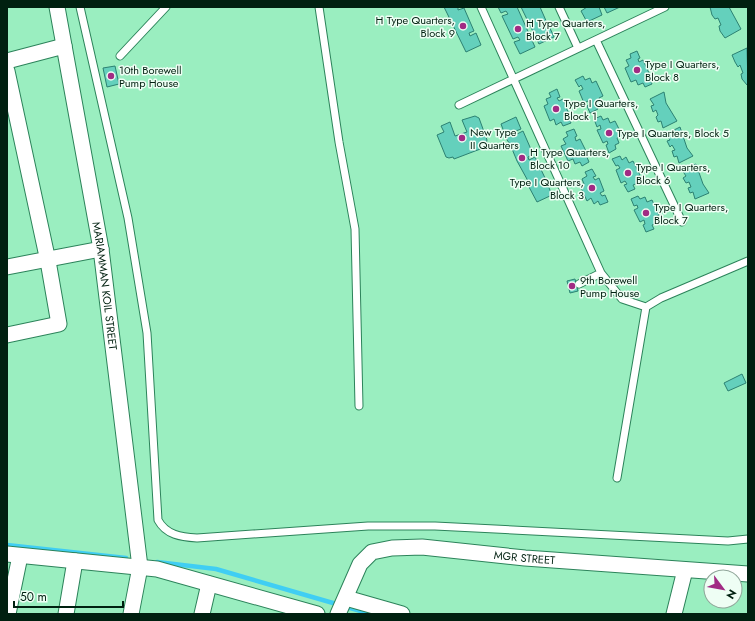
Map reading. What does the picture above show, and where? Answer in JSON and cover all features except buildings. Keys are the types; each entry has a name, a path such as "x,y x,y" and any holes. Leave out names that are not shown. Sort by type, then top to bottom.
{"street":[{"name":"MARIAMMAN KOIL STREET","path":"57,7 101,250 140,567 131,614"},
{"path":"7,61 64,46"},
{"path":"7,71 11,113 48,261 59,324 7,335"},
{"path":"7,267 48,261 101,250"},
{"name":"MGR STREET","path":"338,614 360,564 372,552 392,548 422,547 525,558 748,574"},
{"path":"8,614 13,555 157,569 209,584 268,607 317,614"},
{"path":"66,614 75,561"},
{"path":"674,614 685,570"},
{"path":"202,614 209,584"},
{"path":"346,598 402,614"}],"lane":[{"path":"80,7 128,218 144,318 158,520 161,526 169,532 182,537 197,538 368,526 435,526 728,541 748,539"},
{"path":"120,56 166,7"},
{"path":"319,7 339,142 355,229 359,406"},
{"path":"481,7 601,273 622,299 646,307 662,298 748,260"},
{"path":"559,7 578,48"},
{"path":"645,7 648,15"},
{"path":"459,105 665,7"},
{"path":"596,40 682,222"},
{"path":"579,284 601,273"},
{"path":"616,478 646,307"}],"waterway":[{"path":"7,545 126,558"},
{"path":"157,562 216,569 371,614"}],"place":[{"name":"H Type Quarters, Block 9","path":"463,26"},
{"name":"H Type Quarters, Block 7","path":"518,29"},
{"name":"Type I Quarters, Block 8","path":"637,70"},
{"name":"10th Borewell Pump House","path":"111,76"},
{"name":"Type I Quarters, Block 1","path":"556,109"},
{"name":"Type I Quarters, Block 5","path":"609,133"},
{"name":"New Type II Quarters","path":"462,138"},
{"name":"H Type Quarters, Block 10","path":"522,158"},
{"name":"Type I Quarters, Block 6","path":"628,173"},
{"name":"Type I Quarters, Block 3","path":"592,188"},
{"name":"Type I Quarters, Block 7","path":"646,213"},
{"name":"9th Borewell Pump House","path":"572,286"}]}
